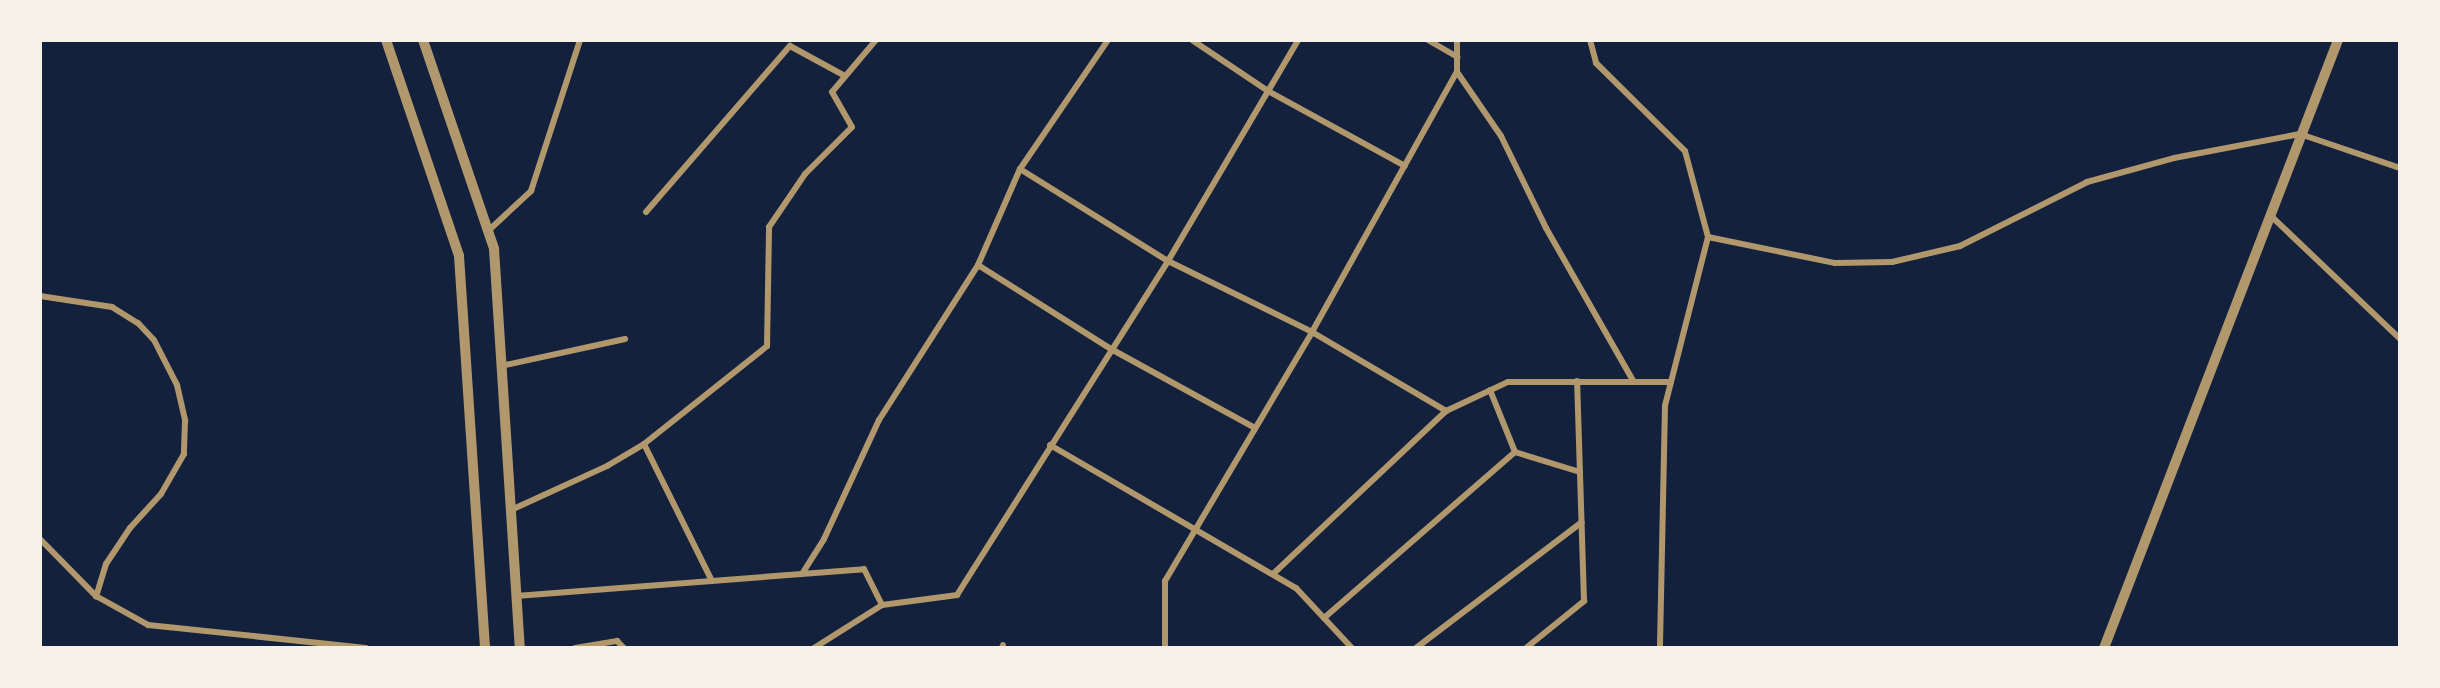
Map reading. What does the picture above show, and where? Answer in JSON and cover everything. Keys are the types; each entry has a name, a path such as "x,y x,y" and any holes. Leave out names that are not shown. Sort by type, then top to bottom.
{"street":[{"path":"386,40 459,256 485,648"},
{"path":"423,40 494,249 520,648"},
{"path":"488,231 531,191 579,40"},
{"path":"511,510 608,466 644,444 767,346 769,227 806,174 852,127 832,92 876,40"},
{"path":"802,574 824,539 879,420 978,265 1020,169 1108,40"},
{"path":"1192,40 1268,91 1405,166"},
{"path":"816,648 882,605 957,595 1168,261 1298,40"},
{"path":"1428,40 1457,57"},
{"path":"1457,40 1458,72 1501,136 1545,228 1634,382"},
{"path":"1590,40 1596,63 1685,151 1708,237 1665,406 1659,648"},
{"path":"2104,648 2338,40"},
{"path":"646,212 790,46 845,76"},
{"path":"1165,648 1165,581 1312,332 1458,72"},
{"path":"1708,237 1835,263 1892,262 1960,246 2088,182 2174,158 2300,134 2400,168"},
{"path":"1020,169 1168,261 1312,332 1446,411"},
{"path":"2270,214 2400,339"},
{"path":"978,265 1111,349 1255,428"},
{"path":"40,296 112,307 138,323 154,340 177,385 185,421 184,454 161,494 130,528 106,564 96,596"},
{"path":"501,366 625,339"},
{"path":"1526,648 1584,601 1577,381"},
{"path":"1273,574 1446,411 1508,382 1671,382"},
{"path":"1490,390 1515,452"},
{"path":"644,444 712,581"},
{"path":"1050,445 1197,528 1296,588 1352,648"},
{"path":"1515,452 1580,472"},
{"path":"1324,618 1515,452"},
{"path":"1416,648 1582,522"},
{"path":"40,539 96,596 148,625 366,648"},
{"path":"516,596 864,569 882,605"},
{"path":"575,648 617,641 624,648"}]}
